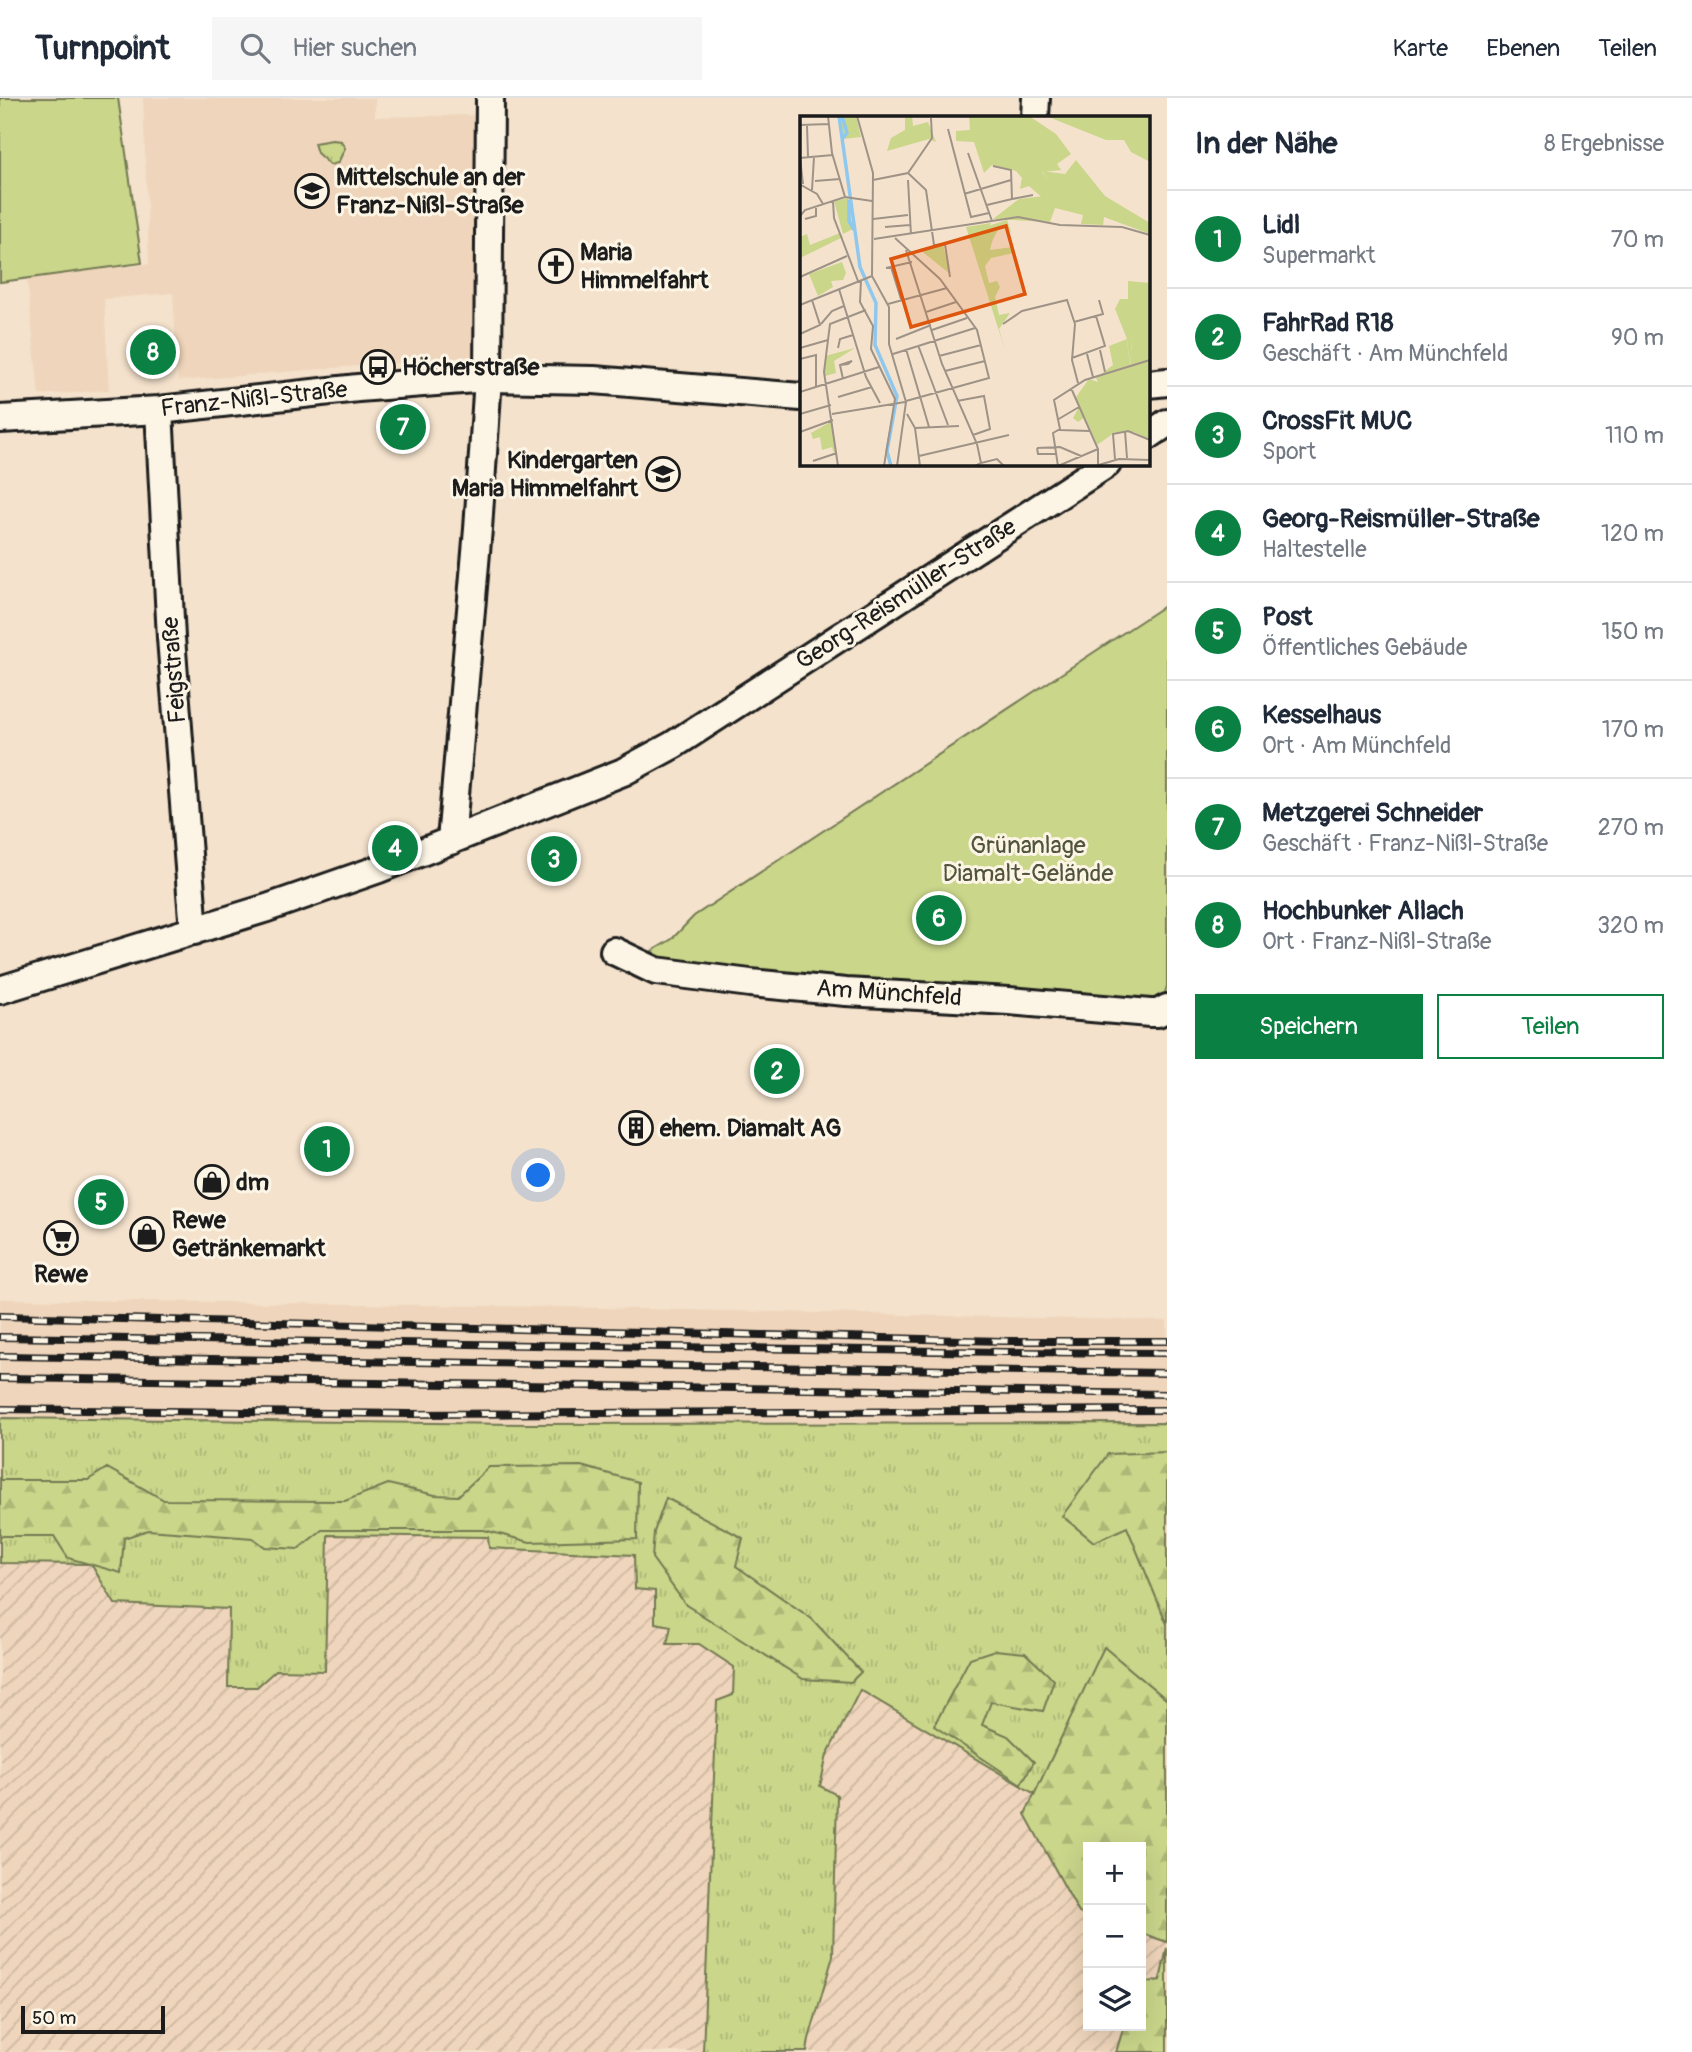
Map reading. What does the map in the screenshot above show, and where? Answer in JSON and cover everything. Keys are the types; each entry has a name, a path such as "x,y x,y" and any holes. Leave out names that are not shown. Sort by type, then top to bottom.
{"street":[{"path":"451,841 478,529 488,377 490,98"},
{"path":"1035,116 1036,98"},
{"name":"Franz-Nißl-Straße","path":"0,419 159,410 488,377 594,380 800,397"},
{"name":"Feigstraße","path":"159,410 171,638 194,930"},
{"path":"1150,435 1167,424"},
{"name":"Georg-Reismüller-Straße","path":"0,990 331,886 623,772 673,745 1104,466"},
{"name":"Am Münchfeld","path":"614,951 656,971 750,983 1150,1013 1158,1013 1167,1008"}],"shaded area":[{"name":"Mittelschule an der Franz-Nißl-Straße","path":"143,98 375,98 375,117 479,115 477,356 178,381 173,293 104,299 109,390 39,395 27,278 149,264"},
{"path":"0,1299 554,1307 1167,1321 1167,1426 0,1443"},
{"path":"647,1526 1045,1799 1083,1875 1083,2031 1146,2031 1146,1911 1167,1920 1167,2052 0,2052 0,1531"}],"green space":[{"path":"0,98 118,98 142,263 0,282"},
{"path":"341,141 345,148 338,163 330,165 317,153 314,143"},
{"name":"Grünanlage Diamalt-Gelände","path":"1167,604 1167,986 1165,993 1153,1004 915,986 660,962 652,951 672,939 694,916"},
{"path":"0,1418 529,1424 1167,1423 1167,1700 1104,1648 1035,1794 860,1690 827,1755 820,1786 837,1795 833,1956 807,2052 703,2052 717,1701 733,1695 734,1667 699,1644 667,1644 671,1626 655,1623 655,1591 635,1589 634,1555 489,1548 488,1537 328,1535 325,1671 276,1670 257,1687 228,1687 229,1609 115,1604 91,1564 0,1563"},
{"path":"1167,1452 1167,1624 1127,1527 1094,1542 1062,1516 1108,1454"},
{"path":"581,1466 638,1482 637,1539 530,1542 484,1530 322,1530 298,1549 265,1547 253,1538 148,1530 124,1538 121,1573 68,1558 54,1536 0,1536 0,1480 88,1480 107,1468 164,1500 345,1501 388,1484 435,1495 458,1496 489,1467"},
{"path":"666,1498 743,1538 736,1566 812,1619 861,1672 851,1682 803,1679 686,1605 652,1558 654,1532"},
{"path":"1104,1647 1167,1700 1167,1942 1146,1935 1146,1842 1083,1842 1083,1914 1079,1913 1025,1814"},
{"path":"995,1650 1025,1653 1054,1680 1043,1711 991,1702 982,1725 1008,1736 1034,1762 1021,1784 934,1726 970,1658"},
{"path":"1167,1948 1167,2052 1116,2052 1122,2031 1146,2031 1146,1982 1160,1980"}],"railway":[{"path":"0,1316 1003,1341 1167,1341"},
{"path":"0,1337 1167,1353"},
{"path":"0,1356 1167,1373"},
{"path":"0,1378 1167,1394"},
{"path":"0,1409 408,1414 1167,1410"}],"place":[{"name":"Mittelschule an der Franz-Nißl-Straße","path":"312,191"},
{"name":"Maria Himmelfahrt","path":"556,266"},
{"name":"Hochbunker Allach","path":"153,352"},
{"name":"Höcherstraße","path":"378,367"},
{"name":"Metzgerei Schneider","path":"403,427"},
{"name":"Kindergarten Maria Himmelfahrt","path":"663,474"},
{"name":"Georg-Reismüller-Straße","path":"395,848"},
{"name":"CrossFit MUC","path":"554,859"},
{"name":"Kesselhaus","path":"939,918"},
{"name":"FahrRad R18","path":"777,1071"},
{"name":"ehem. Diamalt AG","path":"636,1128"},
{"name":"Lidl","path":"327,1149"},
{"name":"dm","path":"212,1182"},
{"name":"Post","path":"101,1202"},
{"name":"Rewe Getränkemarkt","path":"147,1234"},
{"name":"Rewe","path":"61,1238"}]}
